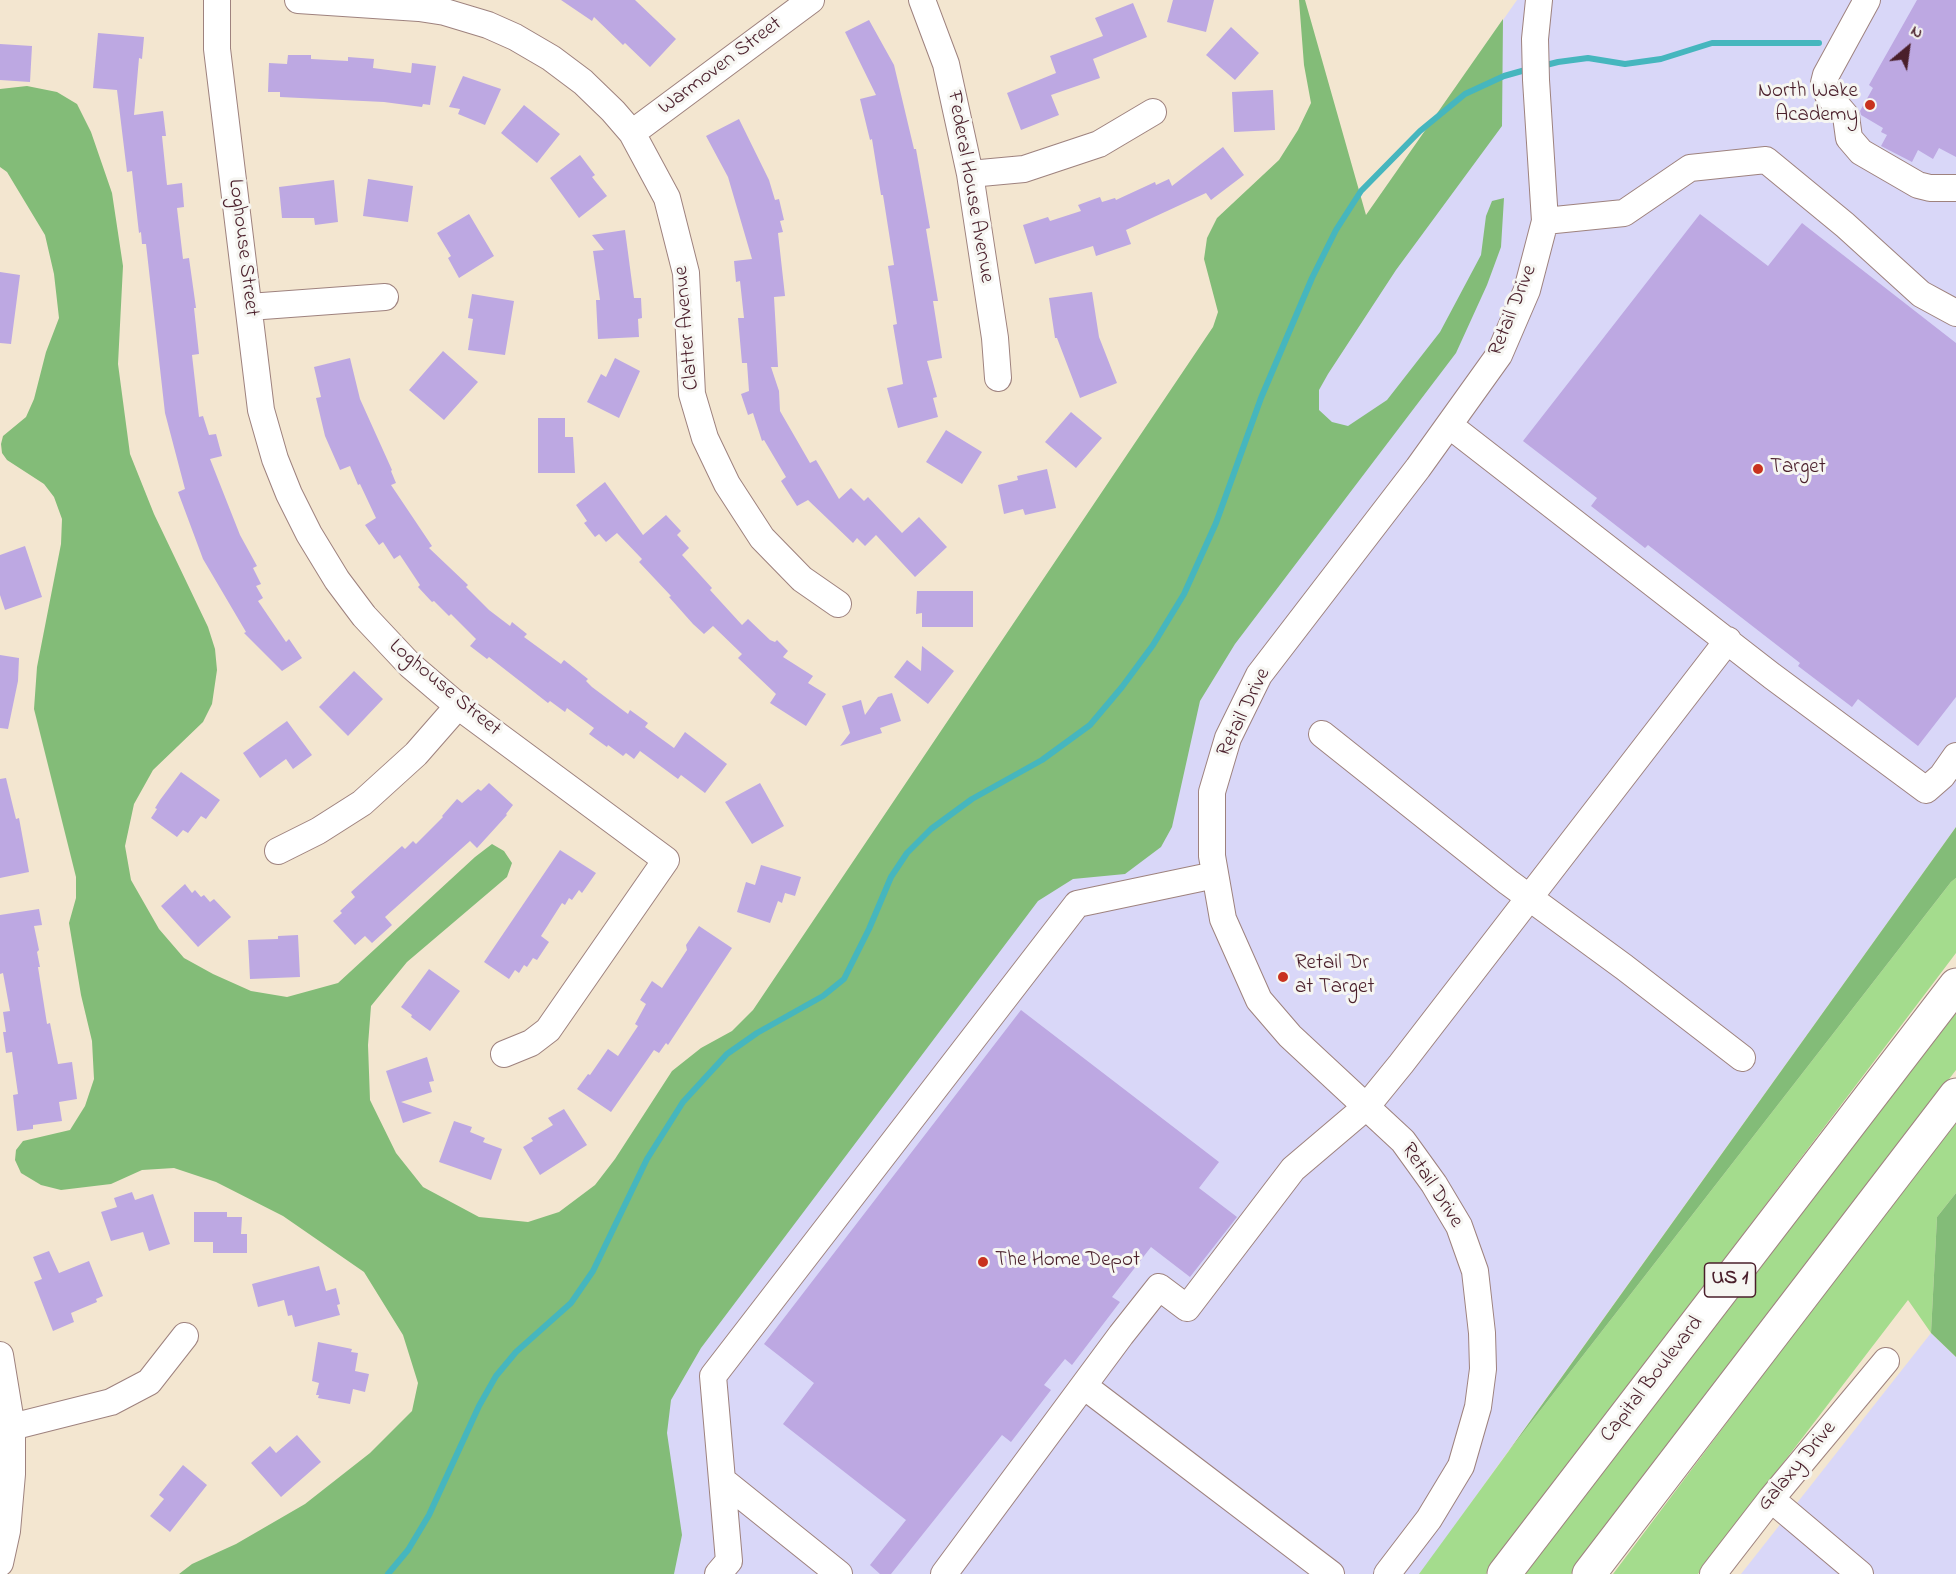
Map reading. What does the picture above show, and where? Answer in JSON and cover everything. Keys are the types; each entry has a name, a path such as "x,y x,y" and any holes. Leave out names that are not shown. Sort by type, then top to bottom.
{"highway":[{"name":"Capital Boulevard","path":"1504,1574 1956,985"},
{"path":"1589,1574 1956,1095"}],"street":[{"name":"Loghouse Street","path":"217,0 217,49 261,410 275,459 309,534 337,580 394,650 458,706 666,860 548,1030 531,1043 504,1054"},
{"name":"Clatter Avenue","path":"298,0 419,8 445,12 488,25 523,42 569,70 598,95 632,133 667,198 686,273 692,394 705,438 727,484 762,538 802,579 838,604"},
{"name":"Warmoven Street","path":"632,133 811,0"},
{"name":"Federal House Avenue","path":"922,0 946,63 970,174 995,338 998,378"},
{"name":"Retail Drive","path":"1387,1574 1429,1518 1461,1466 1478,1407 1483,1369 1482,1332 1475,1271 1459,1226 1434,1184 1403,1141 1290,1036 1259,1000 1223,918 1212,856 1212,792 1228,738 1259,675 1449,425 1498,355 1527,290 1545,221 1536,80 1535,39 1539,0"},
{"path":"1867,0 1826,75 1824,83 1828,95 1846,116 1850,138 1862,152 1918,185 1930,188 1956,188"},
{"path":"970,174 1024,169 1099,144 1153,112"},
{"path":"1545,221 1624,213 1690,168 1766,160 1845,225 1921,294 1956,313"},
{"path":"249,307 385,297"},
{"path":"1449,425 1772,676 1926,790 1949,766"},
{"path":"944,1574 1159,1287 1187,1308 1293,1169 1366,1107 1728,640"},
{"path":"278,852 318,831 362,803 416,754 458,706"},
{"path":"1322,735 1529,897 1742,1058"},
{"path":"718,1574 729,1561 713,1376 1077,904 1215,875"},
{"path":"6,1429 111,1402 148,1382 185,1336"},
{"path":"0,1354 12,1474 8,1531 0,1563"},
{"name":"Galaxy Drive","path":"1713,1574 1771,1499 1886,1361"},
{"path":"1084,1386 1331,1574"},
{"path":"722,1480 839,1574"},
{"path":"1771,1499 1860,1574"}],"shaded area":[{"path":"1517,0 1956,0 1956,827 1420,1574 439,1574 1366,216"},
{"path":"1931,1333 1956,1357 1956,1574 1741,1574"}],"green space":[{"path":"1299,0 1305,0 1366,215 1503,19 1502,126 1396,270 1328,374 1319,390 1319,410 1332,422 1348,426 1387,400 1440,332 1481,255 1486,216 1492,201 1504,198 1501,247 1487,285 1456,353 1235,644 1200,701 1172,827 1161,847 1125,874 1073,879 1038,901 701,1348 671,1400 667,1433 682,1535 674,1574 179,1574 192,1564 236,1544 305,1504 370,1453 412,1411 418,1383 403,1335 364,1272 283,1216 216,1182 174,1168 142,1170 111,1184 61,1190 41,1185 21,1173 15,1160 16,1150 23,1141 70,1130 85,1106 94,1079 92,1041 81,995 69,923 76,898 76,877 34,709 37,667 61,544 62,519 54,497 44,484 7,460 2,453 1,444 3,436 26,417 34,399 46,352 59,318 54,274 45,235 7,172 0,167 0,89 27,86 57,92 77,104 91,132 112,193 123,266 118,364 130,454 154,514 208,627 215,649 217,670 212,704 203,722 153,770 134,804 125,846 131,880 159,929 184,958 251,991 287,997 338,983 475,857 492,844 504,851 512,863 507,877 407,962 371,1006 368,1045 370,1100 396,1153 423,1187 479,1217 528,1222 559,1212 595,1185 615,1159 672,1071 701,1048 732,1031 753,1010 1213,327 1218,312 1204,259 1207,238 1217,218 1279,160 1298,130 1311,103 1304,65"},
{"path":"1956,827 1956,878 1508,1452"},
{"path":"1956,878 1956,953 1486,1574 1419,1574 1508,1452"},
{"path":"1956,1003 1956,1070 1571,1574 1519,1574"},
{"path":"1956,1118 1956,1193 1937,1217 1931,1333 1908,1300 1698,1574 1613,1574"},
{"path":"1956,1193 1956,1357 1931,1333 1937,1217"}],"building":[{"path":"561,0 635,0 676,39 650,67 594,17 592,21"},
{"path":"1173,0 1214,0 1206,32 1167,22"},
{"path":"1917,0 1956,0 1956,157 1939,148 1933,159 1918,150 1912,162 1881,146 1887,135 1881,132 1883,128 1861,115 1860,111 1873,88 1869,85"},
{"path":"1133,3 1147,37 1093,59 1100,78 1051,95 1059,115 1021,130 1007,93 1056,73 1050,56 1103,36 1095,18"},
{"path":"869,20 894,65 914,149 916,149 930,228 926,229 938,301 933,301 942,358 927,361 937,397 933,398 938,417 898,428 887,388 903,384 893,325 897,324 888,266 894,265 872,139 870,140 860,99 876,95 845,32"},
{"path":"1231,27 1259,53 1235,80 1206,55"},
{"path":"98,33 144,37 142,59 139,58 134,115 163,111 166,136 162,136 167,185 182,183 184,207 177,208 183,259 189,258 196,308 194,308 199,354 192,355 199,417 203,416 209,435 216,434 222,456 210,459 240,535 257,566 253,568 261,584 256,586 263,598 258,601 286,642 289,639 302,658 282,671 244,633 246,632 203,559 178,492 185,489 165,413 146,244 142,244 141,232 139,233 132,171 127,172 117,90 93,88"},
{"path":"0,44 32,46 30,82 0,80"},
{"path":"288,55 311,55 311,59 348,61 348,57 374,59 373,68 411,73 412,63 436,66 430,105 423,104 422,107 384,102 280,97 280,92 268,92 269,63 287,64"},
{"path":"463,76 501,89 485,125 458,114 460,109 449,107"},
{"path":"1273,90 1275,130 1234,132 1232,92"},
{"path":"524,105 560,134 537,163 501,133"},
{"path":"739,119 769,180 775,200 779,199 784,220 780,221 783,232 778,233 785,296 774,297 778,367 771,367 779,391 780,411 810,463 816,460 839,499 851,488 864,501 868,497 902,533 919,517 947,547 915,577 876,535 865,546 857,538 853,543 808,500 797,506 781,481 786,477 764,440 762,441 753,413 748,415 741,394 749,391 747,363 742,363 738,318 744,318 740,281 736,282 734,261 752,259 728,177 706,136"},
{"path":"1223,147 1244,175 1211,200 1206,193 1126,230 1131,244 1096,256 1093,246 1035,264 1023,225 1048,217 1050,221 1081,211 1078,205 1100,197 1102,202 1115,198 1116,200 1155,182 1156,185 1169,179 1172,186"},
{"path":"580,155 595,175 592,177 607,196 579,218 550,178"},
{"path":"368,179 413,186 408,222 363,216"},
{"path":"334,180 338,222 315,225 314,218 282,218 279,187"},
{"path":"469,214 494,256 459,278 448,258 451,256 437,233"},
{"name":"Target","path":"1700,214 1768,266 1802,223 1956,343 1956,697 1918,746 1858,699 1852,707 1798,666 1800,663 1648,545 1645,548 1591,506 1597,498 1523,441"},
{"path":"625,230 634,298 641,298 642,318 638,319 639,337 598,339 596,300 600,300 593,251 604,250 592,235"},
{"path":"0,272 20,275 11,344 0,343"},
{"path":"1092,292 1099,337 1117,383 1080,398 1057,338 1055,338 1049,298"},
{"path":"472,294 514,301 505,355 468,350 473,319 468,318"},
{"path":"443,351 478,382 444,420 409,390"},
{"path":"350,358 360,399 392,470 396,483 391,485 432,546 429,548 468,585 466,587 489,610 510,626 512,622 527,634 524,637 561,664 564,660 588,679 586,681 592,687 628,714 630,710 648,723 645,727 674,748 685,732 727,764 705,793 681,775 678,779 640,751 634,759 626,753 623,756 608,745 607,747 589,734 594,728 567,708 565,712 550,701 548,703 489,657 487,659 470,646 476,639 451,614 449,616 418,587 420,585 400,555 394,559 383,542 379,545 365,525 376,518 350,466 340,470 325,436 316,398 321,397 314,367"},
{"path":"615,358 640,371 619,418 587,402 601,374 606,377"},
{"path":"1071,412 1102,438 1076,468 1045,442"},
{"path":"538,418 565,418 565,437 573,437 575,473 538,473"},
{"path":"946,430 982,452 962,484 926,462"},
{"path":"1047,469 1056,508 1025,515 1023,509 1004,514 998,485 1018,480 1017,476"},
{"path":"605,482 643,535 666,515 681,531 677,535 689,548 682,555 712,588 710,590 742,625 748,619 770,640 775,642 777,640 788,651 783,657 813,676 808,683 826,694 806,726 770,703 776,694 738,658 742,654 713,626 704,634 693,624 669,597 671,596 639,562 642,559 617,533 606,542 599,534 595,537 584,523 587,521 576,505"},
{"path":"25,546 42,597 5,610 0,595 0,555"},
{"path":"917,591 973,591 973,627 922,627 922,613 916,614"},
{"path":"922,646 954,671 928,704 894,677 907,660 921,671"},
{"path":"0,655 19,658 18,681 8,729 0,728"},
{"path":"354,671 383,699 348,736 319,707"},
{"path":"892,693 901,721 880,728 882,733 840,746 850,733 842,706 861,700 865,715 878,697"},
{"path":"287,721 312,755 293,769 286,759 260,778 243,753"},
{"path":"181,772 220,800 206,819 201,816 188,833 183,830 177,837 151,818 160,800"},
{"path":"6,778 16,819 19,818 29,872 0,878 0,779"},
{"path":"489,783 513,805 507,815 477,848 470,841 385,917 392,925 372,943 365,936 355,945 333,921 355,897 351,892 402,846 405,849 413,841 416,844 457,799 462,803"},
{"path":"760,783 784,826 752,844 725,802"},
{"path":"560,850 596,873 582,893 579,890 572,900 569,898 565,905 562,903 541,936 549,942 537,960 533,958 527,967 524,965 519,973 515,970 509,979 484,962"},
{"path":"761,865 801,877 795,896 785,893 782,903 778,901 770,923 737,912 746,882 755,885"},
{"path":"185,884 192,893 195,890 210,902 214,899 231,917 198,947 161,906"},
{"path":"39,909 42,925 34,926 39,950 37,952 40,967 38,967 47,1024 50,1023 58,1064 72,1062 77,1099 59,1102 62,1121 33,1125 33,1129 17,1131 13,1095 18,1094 12,1052 6,1053 3,1032 6,1032 3,1012 10,1011 3,973 0,974 0,915"},
{"path":"699,926 732,948 668,1045 666,1043 659,1053 654,1050 611,1112 577,1089 608,1049 618,1056 638,1026 635,1024 646,1004 640,1000 652,981 662,988 687,950 686,945"},
{"path":"298,935 300,977 250,979 248,940 278,939 278,936"},
{"path":"429,969 460,991 430,1031 401,1007"},
{"name":"The Home Depot","path":"1021,1010 1219,1162 1199,1188 1237,1217 1190,1277 1151,1247 1112,1297 1120,1302 1072,1365 1065,1359 1044,1385 1051,1390 1011,1442 1002,1435 891,1574 880,1574 870,1565 906,1520 783,1424 814,1383 764,1344"},
{"path":"427,1057 434,1081 429,1082 432,1092 401,1102 432,1113 403,1123 386,1071"},
{"path":"564,1109 587,1145 540,1175 523,1147 533,1141 531,1138 553,1125 548,1118"},
{"path":"454,1121 472,1127 470,1132 485,1138 483,1142 502,1149 491,1180 439,1162"},
{"path":"132,1192 135,1200 153,1194 170,1244 149,1251 143,1232 111,1241 101,1212 117,1207 114,1198"},
{"path":"194,1212 227,1212 227,1217 242,1217 241,1234 247,1234 247,1253 213,1253 213,1242 194,1242"},
{"path":"49,1251 59,1273 89,1261 103,1296 96,1299 97,1302 71,1313 74,1322 53,1331 34,1282 42,1279 33,1257"},
{"path":"319,1266 326,1291 336,1288 340,1315 295,1327 292,1315 288,1316 284,1300 258,1307 252,1284"},
{"path":"318,1342 352,1349 351,1352 358,1353 355,1371 369,1374 365,1392 353,1389 350,1404 318,1398 319,1395 316,1395 319,1383 312,1381"},
{"path":"297,1435 321,1462 281,1497 251,1463 270,1446 276,1453"},
{"path":"183,1465 207,1485 170,1532 150,1516 164,1499 159,1495"}],"waterway":[{"path":"1542,66 1588,58 1625,64 1661,59 1712,43 1819,43"},
{"path":"388,1574 408,1550 429,1515 479,1406 496,1376 516,1352 571,1303 593,1271 647,1159 683,1102 727,1054 757,1033 823,996 844,979 891,877 907,853 931,829 972,799 1042,760 1090,725 1153,645 1184,594 1216,523 1261,398 1312,278 1336,230 1361,191 1420,131 1465,94 1504,76 1529,69"}],"place":[{"name":"North Wake Academy","path":"1870,105"},
{"name":"Target","path":"1758,469"},
{"name":"Retail Dr at Target","path":"1283,977"},
{"name":"The Home Depot","path":"983,1262"}]}
